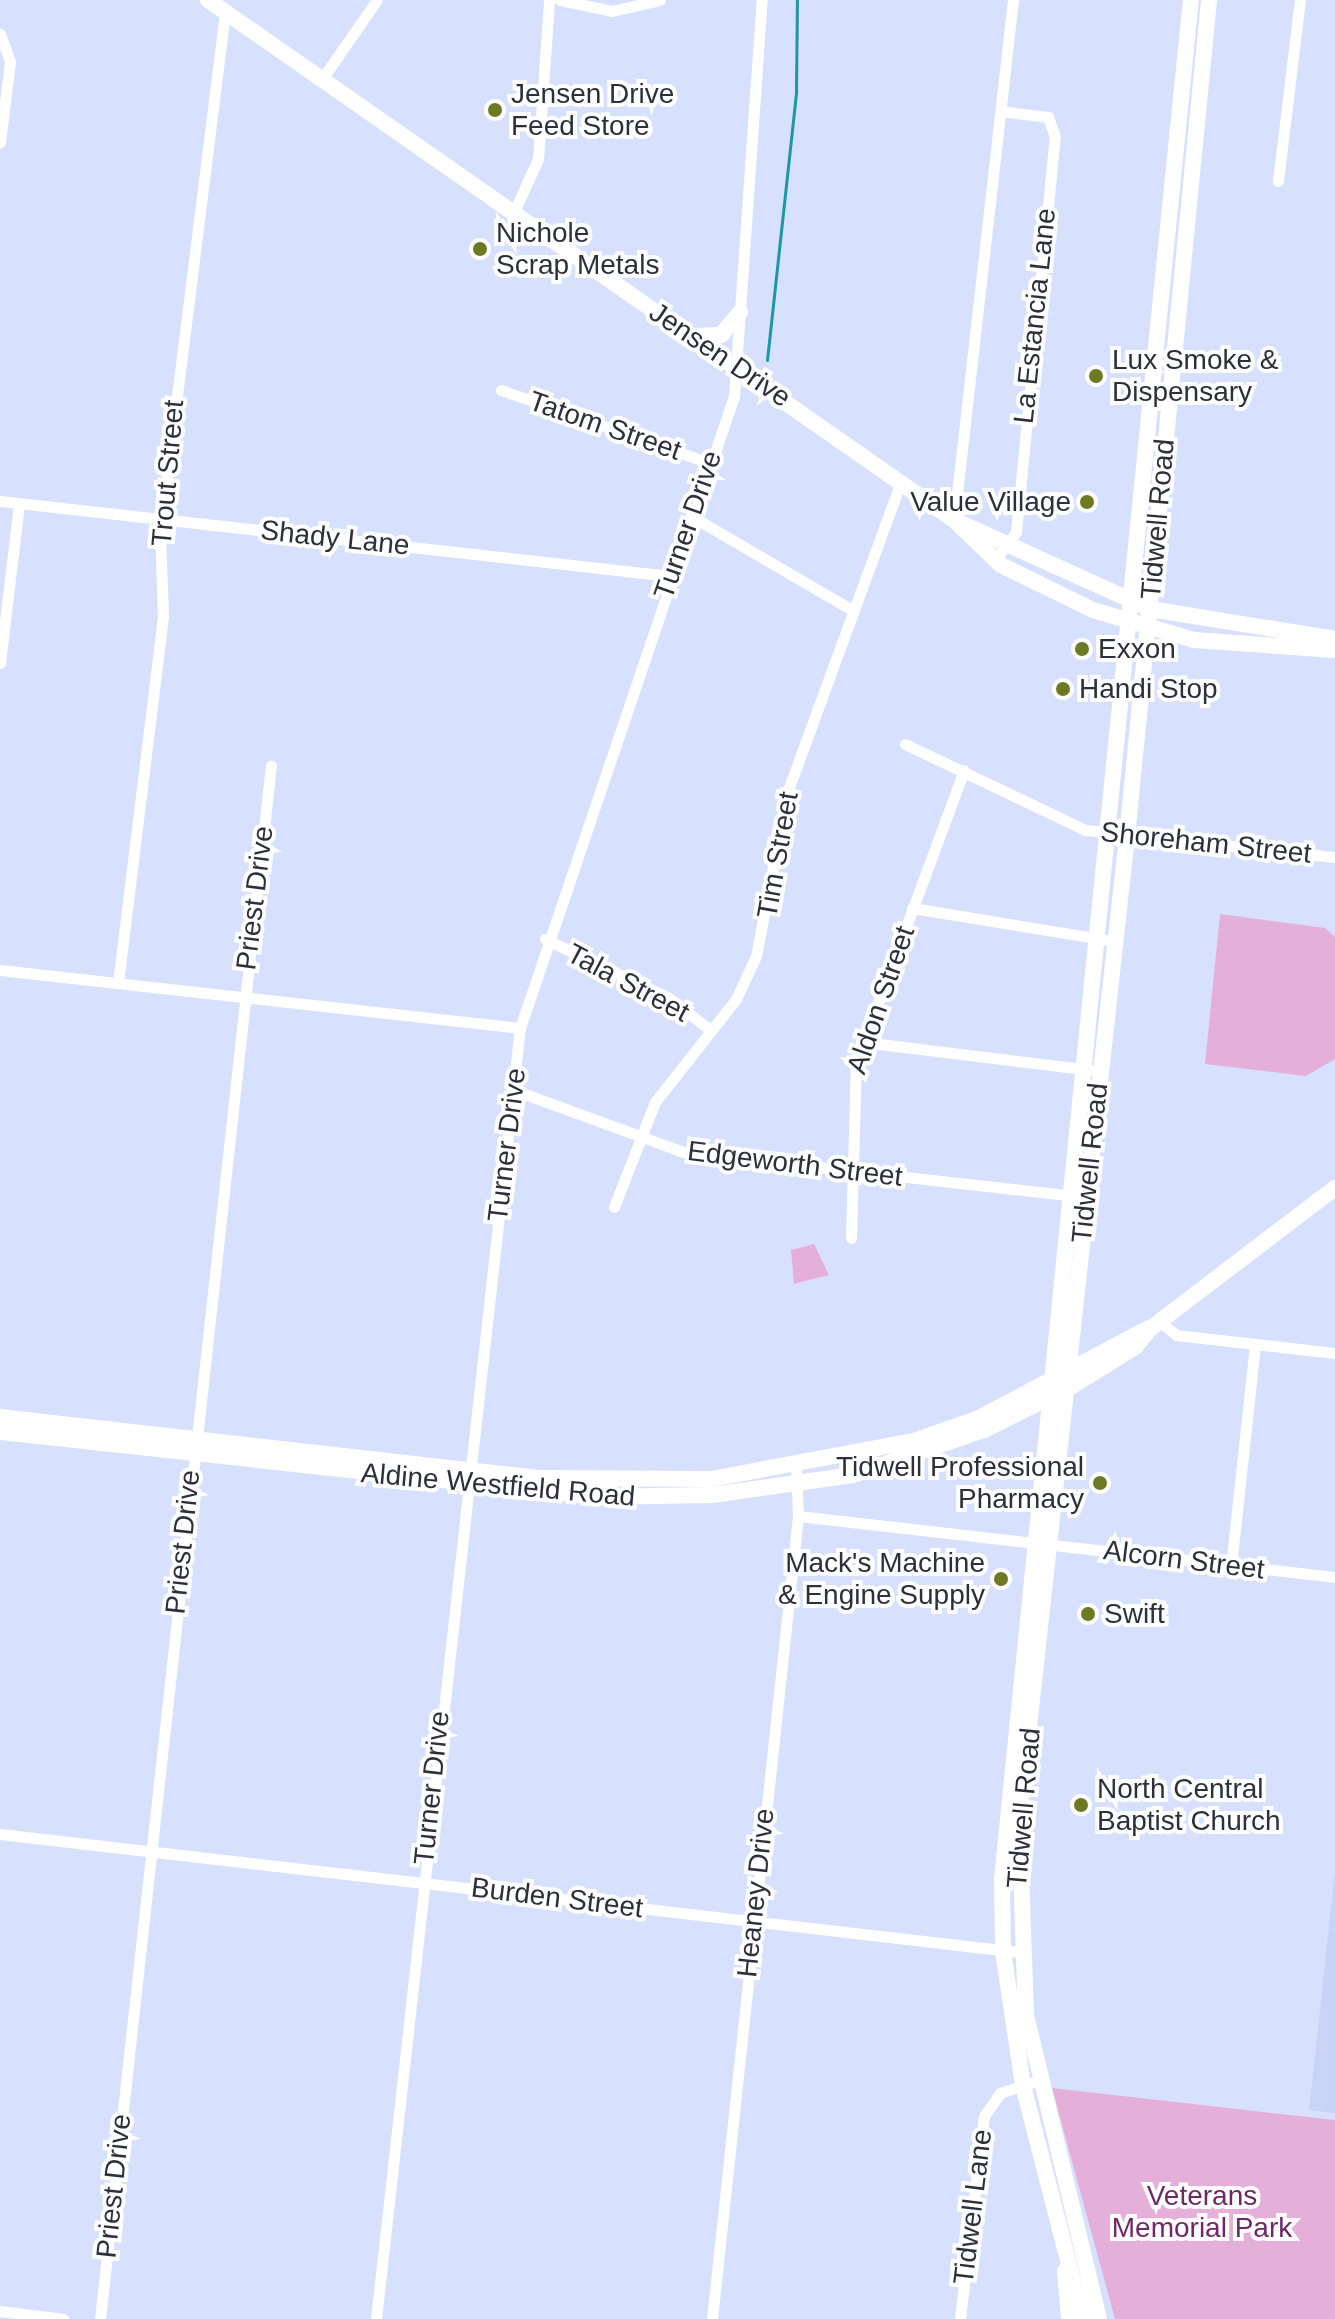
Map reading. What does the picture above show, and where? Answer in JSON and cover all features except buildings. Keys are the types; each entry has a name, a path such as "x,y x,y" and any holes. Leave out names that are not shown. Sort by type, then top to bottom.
{"main road":[{"name":"Jensen Drive","path":"208,0 901,481 954,520 995,560 1140,626 1268,650 1335,650"},
{"name":"Tidwell Road","path":"1179,217 1181,104 1191,0"},
{"name":"Tidwell Road","path":"1083,2319 1030,2083 1011,1952 1012,1817 1119,836 1179,217 1199,105 1209,0"},
{"path":"1181,104 1199,105"},
{"path":"693,336 721,335 740,312"},
{"name":"Jensen Drive","path":"954,520 1142,606 1335,639"},
{"name":"Aldine Westfield Road","path":"0,1417 52,1430 642,1499 796,1475 917,1448 1060,1385 1155,1324 1335,1188"},
{"name":"Aldine Westfield Road","path":"0,1432 52,1430"},
{"name":"Tidwell Road","path":"1030,2083 1092,2276 1099,2319"},
{"path":"1054,2195 1069,2319"},
{"path":"1092,2276 1106,2319"}],"street":[{"path":"322,79 377,0"},
{"path":"513,214 538,159 549,0"},
{"path":"560,0 612,11 660,0"},
{"name":"Turner Drive","path":"376,2319 422,1882 520,1028 545,939 734,396 762,0"},
{"path":"954,520 1013,0"},
{"path":"1278,181 1300,0"},
{"name":"Trout Street","path":"118,983 163,617 161,519 225,12"},
{"path":"0,34 10,62 0,142"},
{"name":"La Estancia Lane","path":"1000,111 1048,117 1055,137 1009,545"},
{"name":"Tatom Street","path":"501,390 709,463"},
{"name":"Tim Street","path":"614,1207 639,1136 670,1078 709,1029 756,956 782,809 901,481"},
{"name":"Shady Lane","path":"0,501 670,576"},
{"path":"0,663 19,503"},
{"path":"691,516 852,610"},
{"path":"995,560 1009,545"},
{"name":"Shoreham Street","path":"905,744 964,770 1071,825 1119,836 1335,857"},
{"name":"Priest Drive","path":"100,2319 271,765"},
{"name":"Aldon Street","path":"851,1238 858,1172 850,1101 863,1042 964,770"},
{"path":"912,908 1106,940"},
{"name":"Tala Street","path":"545,939 669,998 709,1029"},
{"path":"0,970 243,1000 520,1028"},
{"path":"863,1042 1092,1070"},
{"name":"Edgeworth Street","path":"514,1090 683,1152 1078,1196"},
{"path":"1155,1324 1176,1335 1335,1353"},
{"path":"1231,1566 1255,1345"},
{"name":"Heaney Drive","path":"712,2319 752,1921 798,1516 796,1475"},
{"name":"Alcorn Street","path":"798,1516 1335,1577"},
{"name":"Burden Street","path":"0,1834 1011,1952"},
{"name":"Tidwell Lane","path":"960,2319 982,2122 995,2098 1030,2083"},
{"path":"0,2311 63,2319"}],"shaded area":[{"path":"1335,1871 1335,2113 1309,2110"}],"green space":[{"path":"1220,914 1325,928 1335,937 1335,1059 1306,1076 1205,1064"},
{"path":"814,1244 829,1275 794,1284 791,1250"},
{"name":"Veterans Memorial Park","path":"1052,2088 1335,2120 1335,2319 1115,2319"}],"waterway":[{"path":"767,360 796,91 797,0"}],"place":[{"name":"Jensen Drive Feed Store","path":"495,110"},
{"name":"Nichole Scrap Metals","path":"480,249"},
{"name":"Lux Smoke & Dispensary","path":"1096,376"},
{"name":"Value Village","path":"1087,502"},
{"name":"Exxon","path":"1082,649"},
{"name":"Handi Stop","path":"1063,689"},
{"name":"Tidwell Professional Pharmacy","path":"1100,1483"},
{"name":"Mack's Machine & Engine Supply","path":"1001,1579"},
{"name":"Swift","path":"1088,1614"},
{"name":"North Central Baptist Church","path":"1081,1805"}]}
